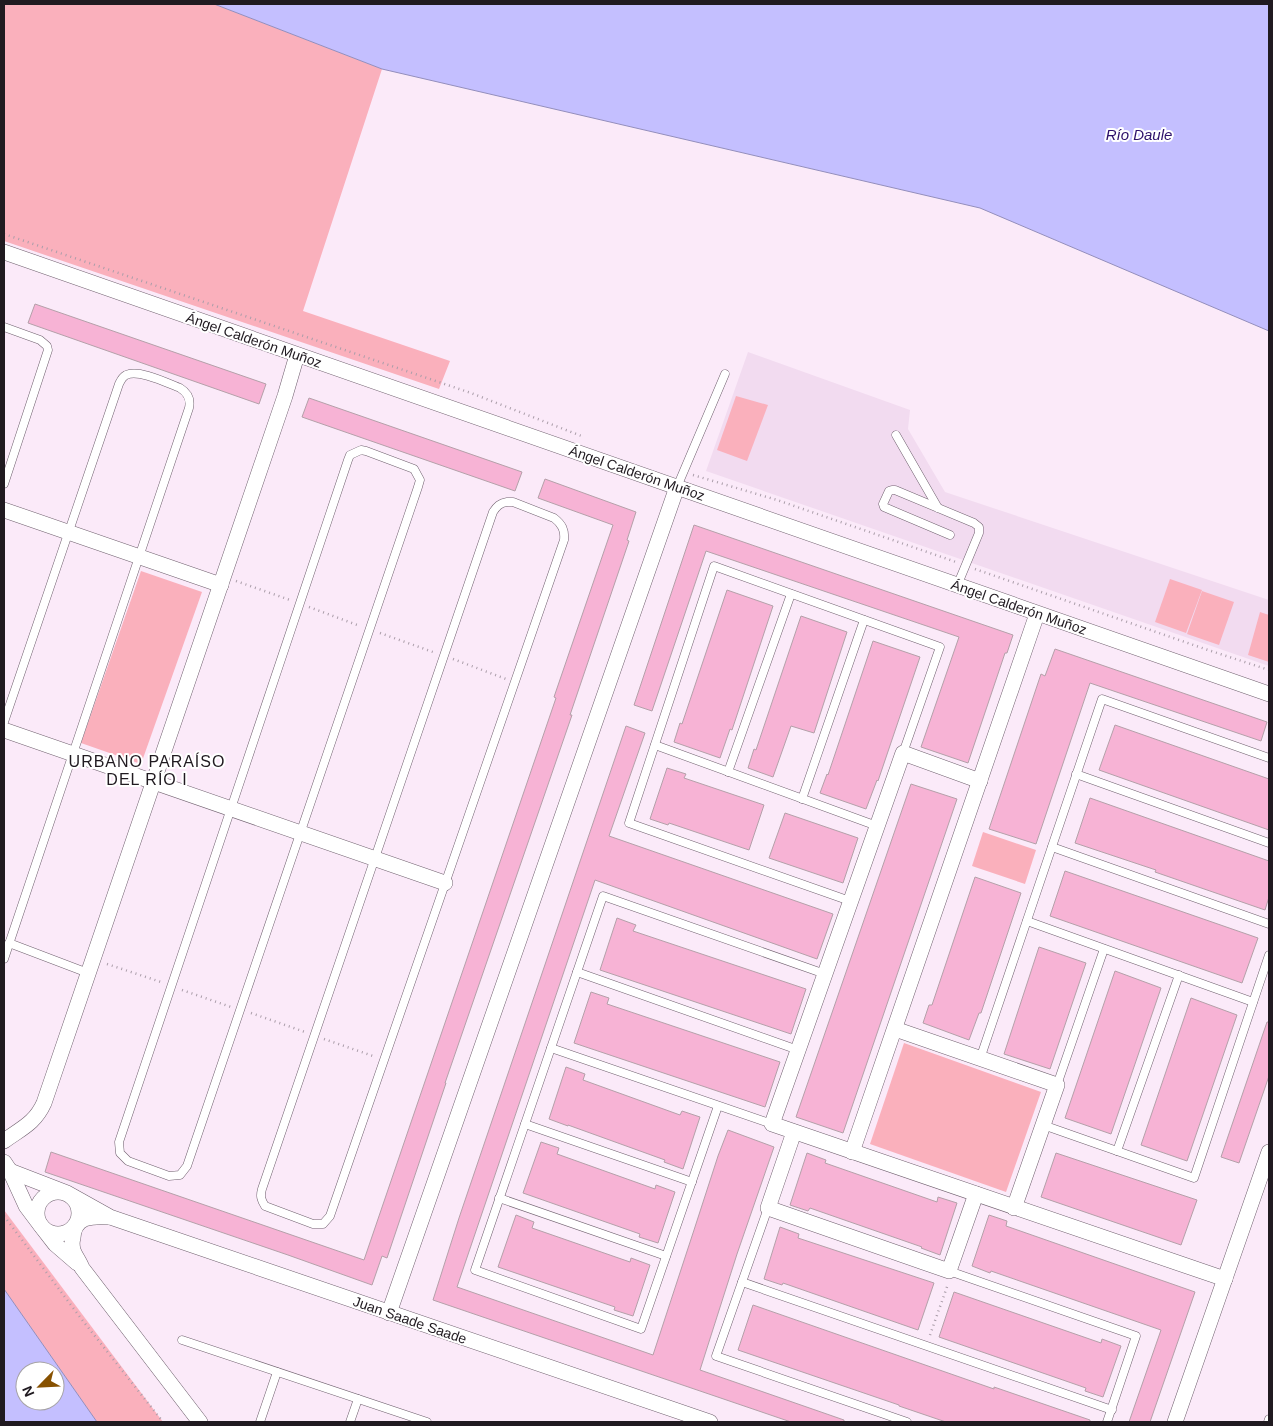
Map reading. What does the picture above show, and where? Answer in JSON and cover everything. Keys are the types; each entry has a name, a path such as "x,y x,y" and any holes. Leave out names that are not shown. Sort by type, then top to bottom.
{"street":[{"name":"Ángel Calderón Muñoz","path":"4,252 1269,694"},
{"path":"4,1141 33,1121 44,1103 221,585 297,354"},
{"path":"389,1313 677,487"},
{"path":"4,510 221,585"},
{"path":"852,1152 1037,614"},
{"path":"4,730 445,883"},
{"path":"980,781 903,753 772,1124 1225,1279"},
{"path":"894,1029 1057,1085 1014,1208"},
{"path":"794,1132 768,1208 950,1272 976,1194"},
{"path":"1175,1422 1225,1279 1265,1181 1269,1152"},
{"path":"7,1167 67,1193 110,1217"},
{"path":"7,1167 26,1206 55,1244 82,1268"},
{"path":"110,1217 96,1216 82,1220 76,1225 71,1230 65,1234 58,1235 52,1234 41,1226 37,1220 36,1213 41,1199 53,1192 67,1193 73,1198 79,1211 79,1219 76,1225 73,1234 73,1250 82,1268 200,1422"},
{"name":"Juan Saade Saade","path":"110,1217 710,1422"}],"lane":[{"path":"4,327 40,340 47,346 48,350 4,484"},
{"path":"4,722 122,378 127,375 139,374 180,388 185,391 190,402 4,959"},
{"path":"677,487 725,374"},
{"path":"896,435 938,508"},
{"path":"361,450 414,469 420,480 300,833 187,1166 180,1175 169,1176 128,1161 120,1153 119,1142 348,460 350,455 361,450"},
{"path":"950,535 884,507 883,504 889,491 892,490 938,508 974,523 978,527 978,533 957,586"},
{"path":"513,502 554,518 563,527 564,540 445,883 330,1216 323,1224 313,1224 265,1206 260,1195 493,512 501,503 513,502"},
{"path":"850,901 629,823 714,566 940,647 903,753"},
{"path":"728,772 791,594"},
{"path":"802,799 864,620"},
{"path":"980,1059 1102,699 1269,758"},
{"path":"655,745 877,826"},
{"path":"1076,774 1269,843"},
{"path":"1052,847 1269,924"},
{"path":"718,1106 641,1329 475,1270 603,896 825,974"},
{"path":"1026,921 1253,1002"},
{"path":"9,943 88,972"},
{"path":"1057,1085 1104,949"},
{"path":"1043,1125 1194,1178 1269,955"},
{"path":"577,972 798,1050"},
{"path":"1117,1151 1179,975"},
{"path":"551,1048 772,1124"},
{"path":"525,1124 692,1182"},
{"path":"499,1198 666,1256"},
{"path":"768,1208 716,1356 907,1422"},
{"path":"950,1272 1136,1336 1108,1422"},
{"path":"742,1282 1112,1410"},
{"path":"182,1340 427,1422"},
{"path":"260,1422 277,1372"},
{"path":"350,1422 358,1399"}],"path":[{"path":"4,234 471,393 591,440"},
{"path":"684,472 777,500 1269,670"},
{"path":"4,1216 83,1321 163,1422"},
{"path":"926,1346 950,1272"}],"shaded area":[{"path":"4,4 214,4 382,69 303,311 450,361 439,389 4,241"},
{"path":"748,352 910,410 908,429 945,492 1269,600 1269,666 706,471"},
{"path":"736,396 768,405 747,461 717,450"},
{"path":"141,571 202,592 141,764 81,743"},
{"path":"1170,579 1202,590 1186,633 1155,622"},
{"path":"1202,591 1234,602 1219,645 1187,634"},
{"path":"1260,612 1269,615 1269,662 1248,655"},
{"path":"983,832 1036,850 1025,884 972,866"},
{"path":"904,1043 1041,1092 1006,1192 870,1144"},
{"path":"4,1210 163,1422 97,1422 65,1376 65,1361 54,1361 4,1289"}],"water":[{"name":"Río Daule","path":"214,4 1269,4 1269,331 980,208 382,69"},
{"path":"4,1289 54,1361 15,1361 15,1411 65,1411 65,1376 97,1422 4,1422"}],"building":[{"path":"35,304 266,384 259,404 28,323"},
{"path":"309,398 522,472 515,491 302,417"},
{"path":"545,479 636,512 627,540 629,541 570,715 572,715 445,1083 387,1258 382,1256 372,1285 45,1172 51,1152 364,1260 556,698 554,697 613,525 538,498"},
{"path":"694,525 1013,635 1007,653 1005,653 968,763 921,747 959,637 706,551 652,711 634,705"},
{"path":"727,590 773,606 732,730 730,729 720,758 674,742 680,723 682,724"},
{"path":"801,616 847,632 814,733 791,726 773,777 748,768 754,749 756,750"},
{"path":"873,641 920,657 878,781 866,809 820,793 828,775"},
{"path":"1055,649 1267,722 1261,741 1090,683 1036,844 989,829 1041,674 1045,676"},
{"path":"1115,725 1269,779 1269,830 1099,770"},
{"path":"626,726 645,733 609,836 833,914 817,959 595,880 457,1287 653,1355 728,1130 774,1147 700,1370 844,1420 844,1422 791,1422 433,1300"},
{"path":"667,768 686,774 684,778 764,805 749,850 669,823 668,825 650,819"},
{"path":"911,784 957,799 843,1133 796,1117"},
{"path":"1090,798 1269,861 1269,897 1265,910 1075,843"},
{"path":"785,813 858,838 843,883 769,858"},
{"path":"1065,871 1258,938 1242,983 1050,916"},
{"path":"975,877 1021,893 981,1013 979,1013 969,1040 923,1023 929,1005 932,1005"},
{"path":"617,918 636,925 633,931 806,989 791,1034 600,970"},
{"path":"1039,947 1086,963 1050,1069 1004,1054"},
{"path":"1115,971 1161,988 1111,1134 1065,1118"},
{"path":"591,992 609,998 607,1004 780,1062 765,1107 574,1043"},
{"path":"1191,998 1237,1015 1187,1161 1141,1145"},
{"path":"1267,1022 1269,1022 1269,1076 1239,1163 1221,1157"},
{"path":"566,1067 585,1074 583,1080 680,1115 682,1111 700,1117 683,1169 664,1162 665,1160 549,1119"},
{"path":"541,1142 559,1148 557,1154 655,1189 656,1185 675,1192 658,1243 639,1237 640,1234 523,1193"},
{"path":"807,1153 826,1160 825,1163 937,1202 938,1197 957,1203 940,1255 810,1208 808,1211 790,1205"},
{"path":"1056,1153 1197,1200 1181,1245 1041,1197"},
{"path":"516,1215 534,1222 532,1228 630,1262 631,1258 650,1265 633,1316 614,1310 615,1307 498,1267"},
{"path":"989,1215 1007,1221 1006,1226 1195,1292 1150,1422 1129,1422 1161,1330 972,1266"},
{"path":"780,1227 799,1234 798,1238 934,1283 918,1330 783,1283 782,1285 764,1279"},
{"path":"954,1292 1101,1343 1102,1339 1121,1346 1103,1397 1085,1391 1086,1388 939,1337"},
{"path":"753,1305 994,1389 994,1387 1090,1420 1090,1422 946,1422 899,1406 738,1350"}],"district":[{"name":"URBANO PARAÍSO DEL RÍO I","path":"147,770"}]}
